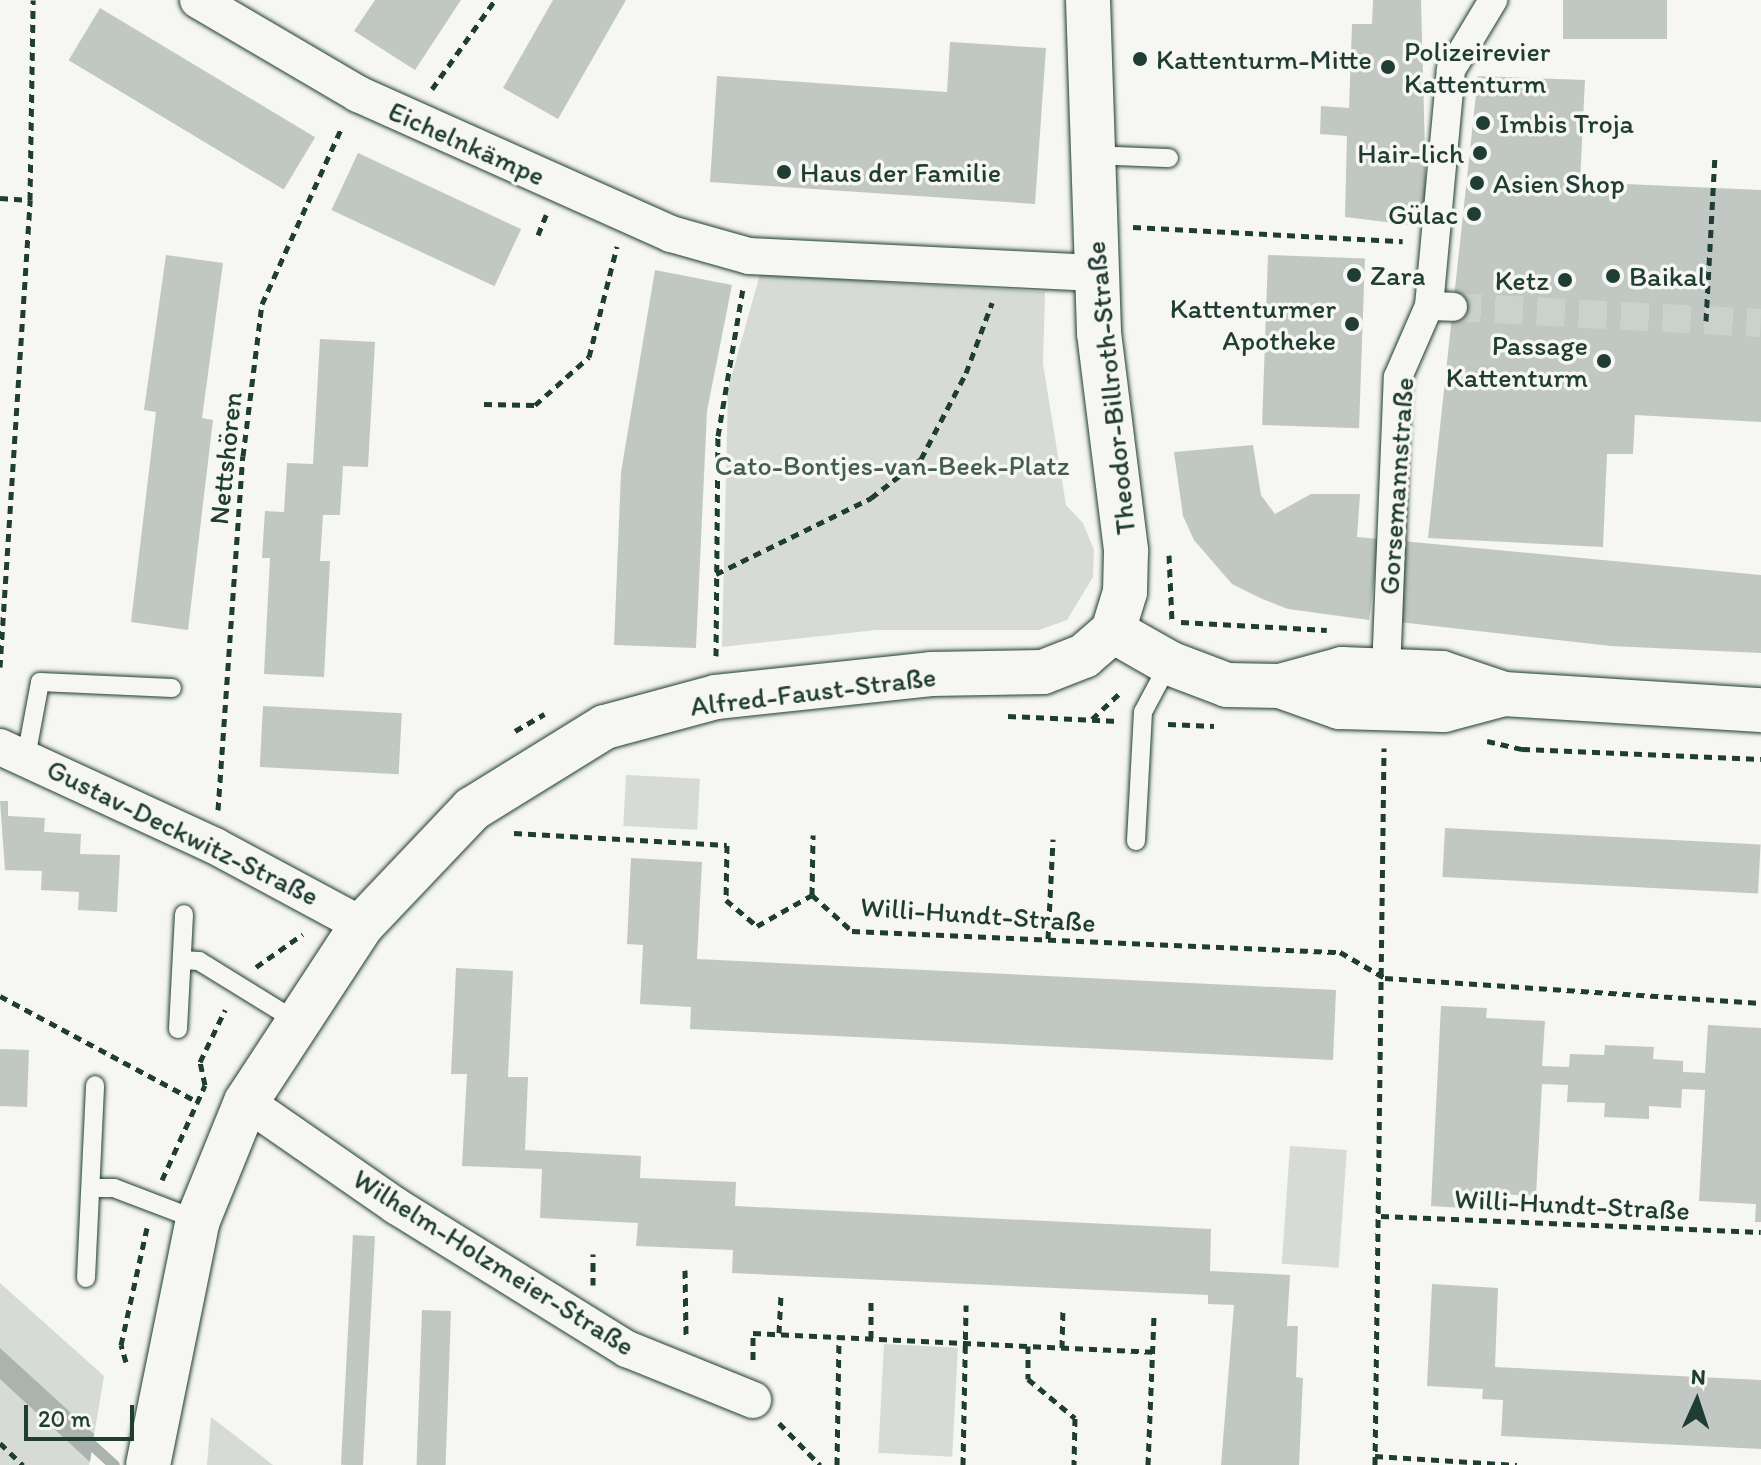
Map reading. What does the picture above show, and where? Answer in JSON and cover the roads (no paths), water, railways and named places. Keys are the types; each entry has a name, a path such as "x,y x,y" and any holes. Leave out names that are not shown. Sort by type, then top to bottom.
{"street":[{"name":"Eichelnkämpe","path":"198,0 358,94 410,119 627,215 749,256 1095,273"},
{"name":"Theodor-Billroth-Straße","path":"1088,0 1095,273 1126,551 1125,592 1113,631"},
{"name":"Gorsemannstraße","path":"1385,689 1398,377 1441,307 1436,242 1451,70 1493,0"},
{"path":"1113,631 1169,663 1227,685 1280,686 1339,707 1385,689 1444,710 1504,694 1761,710"},
{"name":"Alfred-Faust-Straße","path":"149,1459 198,1220 246,1102 296,1021 347,915 472,809 605,727 716,697 931,674 1043,672 1084,656 1113,631"},
{"name":"Gustav-Deckwitz-Straße","path":"13,752 215,846 347,915"},
{"name":"Wilhelm-Holzmeier-Straße","path":"246,1102 396,1206 627,1349 753,1400"}],"lane":[{"path":"1093,155 1169,158"},
{"path":"1136,841 1143,712 1169,663"},
{"path":"13,752 40,682 172,688"},
{"path":"178,1029 184,914"},
{"path":"182,960 199,961 296,1021"},
{"path":"86,1278 95,1085"},
{"path":"91,1188 114,1188 198,1220"}],"waterway":[{"path":"82,1436 114,1465"}],"tunnel":[{"path":"1453,307 1761,323"}],"place":[{"name":"Kattenturm-Mitte","path":"1140,59"},
{"name":"Polizeirevier Kattenturm","path":"1388,67"},
{"name":"Imbis Troja","path":"1483,123"},
{"name":"Hair-lich","path":"1480,153"},
{"name":"Haus der Familie","path":"784,172"},
{"name":"Asien Shop","path":"1477,183"},
{"name":"Gülac","path":"1474,214"},
{"name":"Zara","path":"1354,275"},
{"name":"Baikal","path":"1613,276"},
{"name":"Ketz","path":"1565,280"},
{"name":"Kattenturmer Apotheke","path":"1352,324"},
{"name":"Passage Kattenturm","path":"1604,361"}],"park label":[{"name":"Cato-Bontjes-van-Beek-Platz","path":"892,465"}]}
